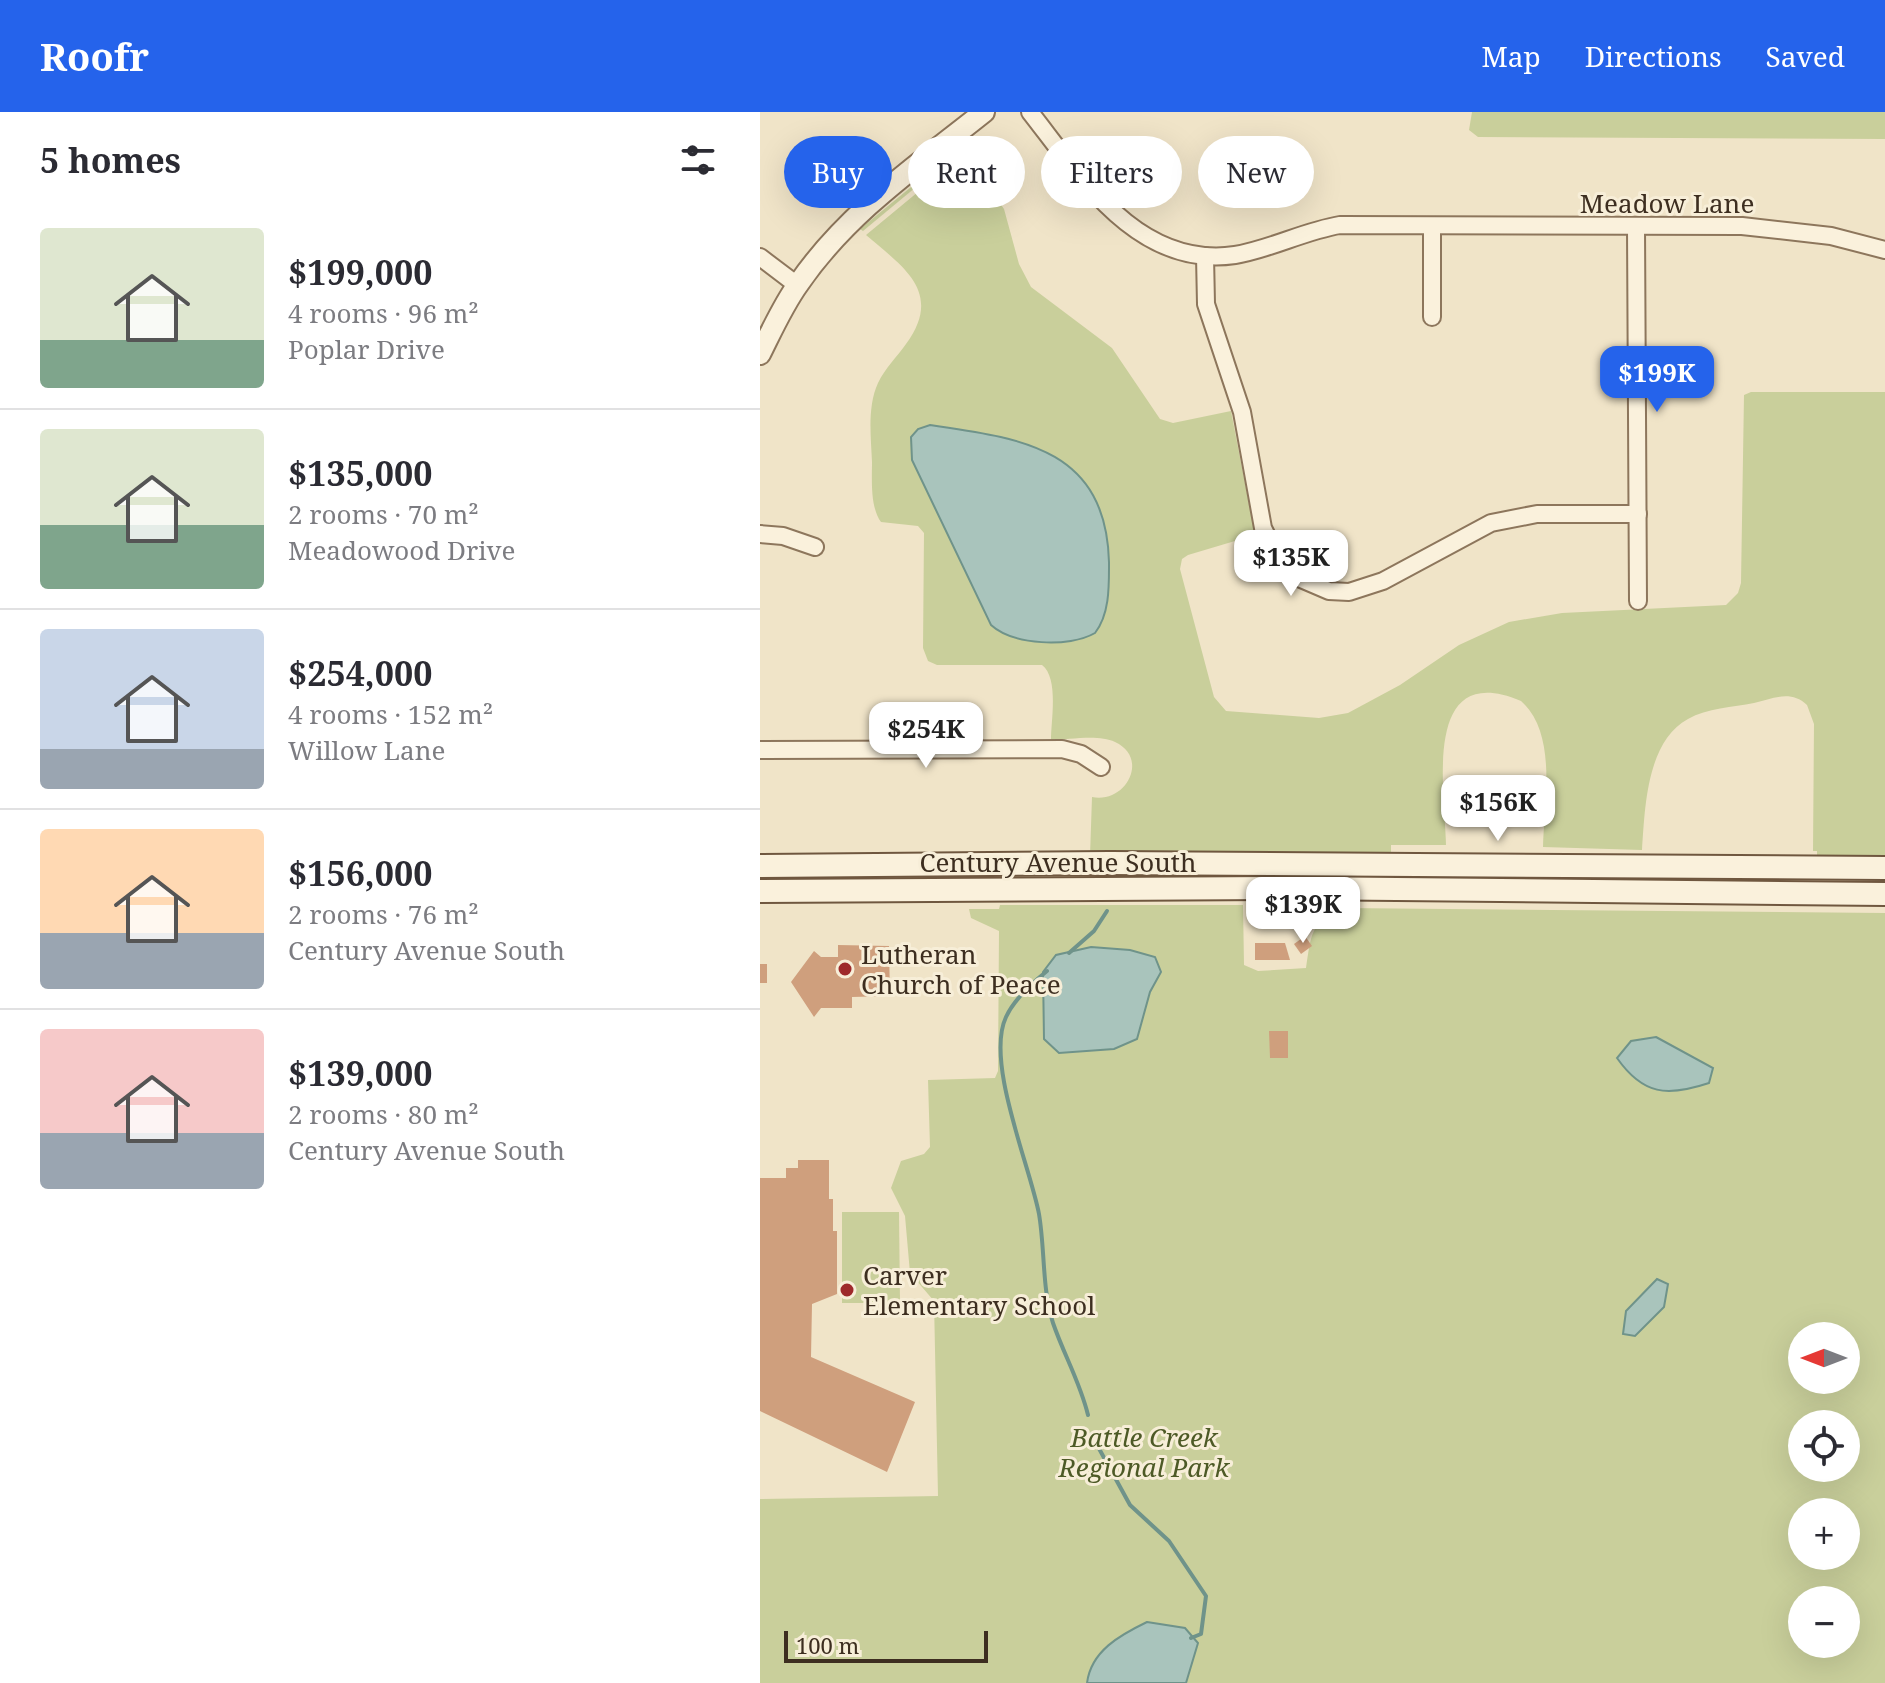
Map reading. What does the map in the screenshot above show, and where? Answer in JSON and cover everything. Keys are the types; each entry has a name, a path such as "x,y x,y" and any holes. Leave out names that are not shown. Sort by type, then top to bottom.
{"main road":[{"name":"Century Avenue South","path":"760,866 1110,863 1885,868"},
{"name":"Century Avenue South","path":"760,891 1293,888 1885,894"}],"street":[{"path":"760,354 797,285 838,235 865,208 984,112"},
{"name":"Meadow Lane","path":"1030,112 1090,188 1128,225 1158,243 1205,256 1252,251 1303,233 1340,225 1779,229 1831,236 1885,250"},
{"path":"1432,226 1432,317"},
{"path":"1636,227 1638,601"},
{"path":"1205,256 1206,304 1242,412 1263,528 1280,562 1294,576 1329,591 1349,592 1383,581 1491,523 1537,514 1638,514"},
{"path":"760,257 797,285"},
{"path":"760,534 783,536 815,547"},
{"path":"760,750 1062,749 1081,754 1101,767"}],"green space":[{"path":"1472,112 1885,112 1885,139 1478,137 1469,130"},
{"path":"908,190 908,194 892,207 892,203"},
{"path":"908,200 908,208 1003,208 1019,264 1031,287 1112,348 1160,419 1173,423 1231,411 1255,535 1188,555 1182,559 1180,569 1214,697 1226,711 1319,718 1348,713 1400,685 1459,645 1509,622 1562,613 1726,605 1738,593 1741,583 1744,395 1751,392 1885,392 1885,860 1812,860 1817,856 1817,851 1813,851 1814,724 1807,705 1788,696 1703,712 1674,730 1664,743 1650,778 1642,850 1543,847 1546,770 1540,732 1533,715 1521,701 1489,693 1467,698 1453,714 1446,737 1443,793 1446,845 1391,845 1391,855 1090,856 1092,797 1115,794 1123,787 1132,768 1131,758 1125,749 1100,738 1051,740 1051,679 1042,665 937,665 928,661 923,648 924,533 918,526 881,522 877,516 873,501 870,422 878,383 917,326 921,310 920,295 905,270 866,235"},
{"path":"886,208 891,208 863,231 860,229"},
{"name":"Battle Creek Regional Park","path":"1000,905 1243,905 1244,965 1258,971 1306,968 1311,939 1318,924 1343,908 1885,913 1885,1683 760,1683 760,1499 938,1496 934,1301 910,1273 905,1216 891,1188 901,1161 924,1154 930,1147 928,1080 995,1078 998,1071 999,931 971,918 969,909 999,909","holes":["1656,1037 1712,1068 1617,1058 1631,1041","1664,1307 1635,1336 1624,1334 1626,1311"]},
{"path":"842,1212 899,1212 900,1303 842,1303"}],"water":[{"path":"930,425 1025,444 1052,455 1075,472 1092,494 1104,524 1109,562 1106,608 1095,633 1071,641 1042,642 1013,637 991,625 912,460 911,437 918,429"},
{"path":"1091,947 1130,950 1155,957 1161,972 1150,992 1137,1039 1114,1049 1059,1053 1044,1039 1043,972 1056,955"},
{"path":"1656,1037 1713,1068 1709,1083 1668,1091 1646,1086 1636,1079 1617,1058 1631,1041"},
{"path":"1657,1279 1668,1284 1664,1307 1635,1336 1623,1334 1626,1311"},
{"path":"1147,1622 1185,1628 1198,1643 1186,1683 1087,1683 1094,1662 1108,1645"}],"building":[{"path":"1305,936 1312,946 1301,954 1294,944"},
{"path":"1255,943 1285,943 1290,960 1255,960"},
{"name":"Lutheran Church of Peace","path":"838,945 889,946 890,996 852,997 852,1008 821,1008 814,1017 791,982 814,951 821,957 838,957"},
{"path":"760,964 767,964 767,983 760,983"},
{"path":"1269,1031 1288,1031 1288,1058 1270,1058"},
{"path":"798,1160 829,1160 829,1199 833,1199 833,1231 837,1231 837,1294 812,1304 811,1357 915,1402 887,1472 760,1411 760,1178 786,1178 786,1168 798,1168"}],"waterway":[{"path":"1069,953 1094,931 1107,911"},
{"path":"1047,971 1024,992 1006,1017 1001,1036 1001,1060 1011,1114 1039,1214 1049,1310 1088,1415"},
{"path":"1091,1434 1130,1505 1169,1541 1206,1596 1201,1634 1191,1638"}],"place":[{"name":"Lutheran Church of Peace","path":"845,969"},
{"name":"Carver Elementary School","path":"847,1290"}]}
